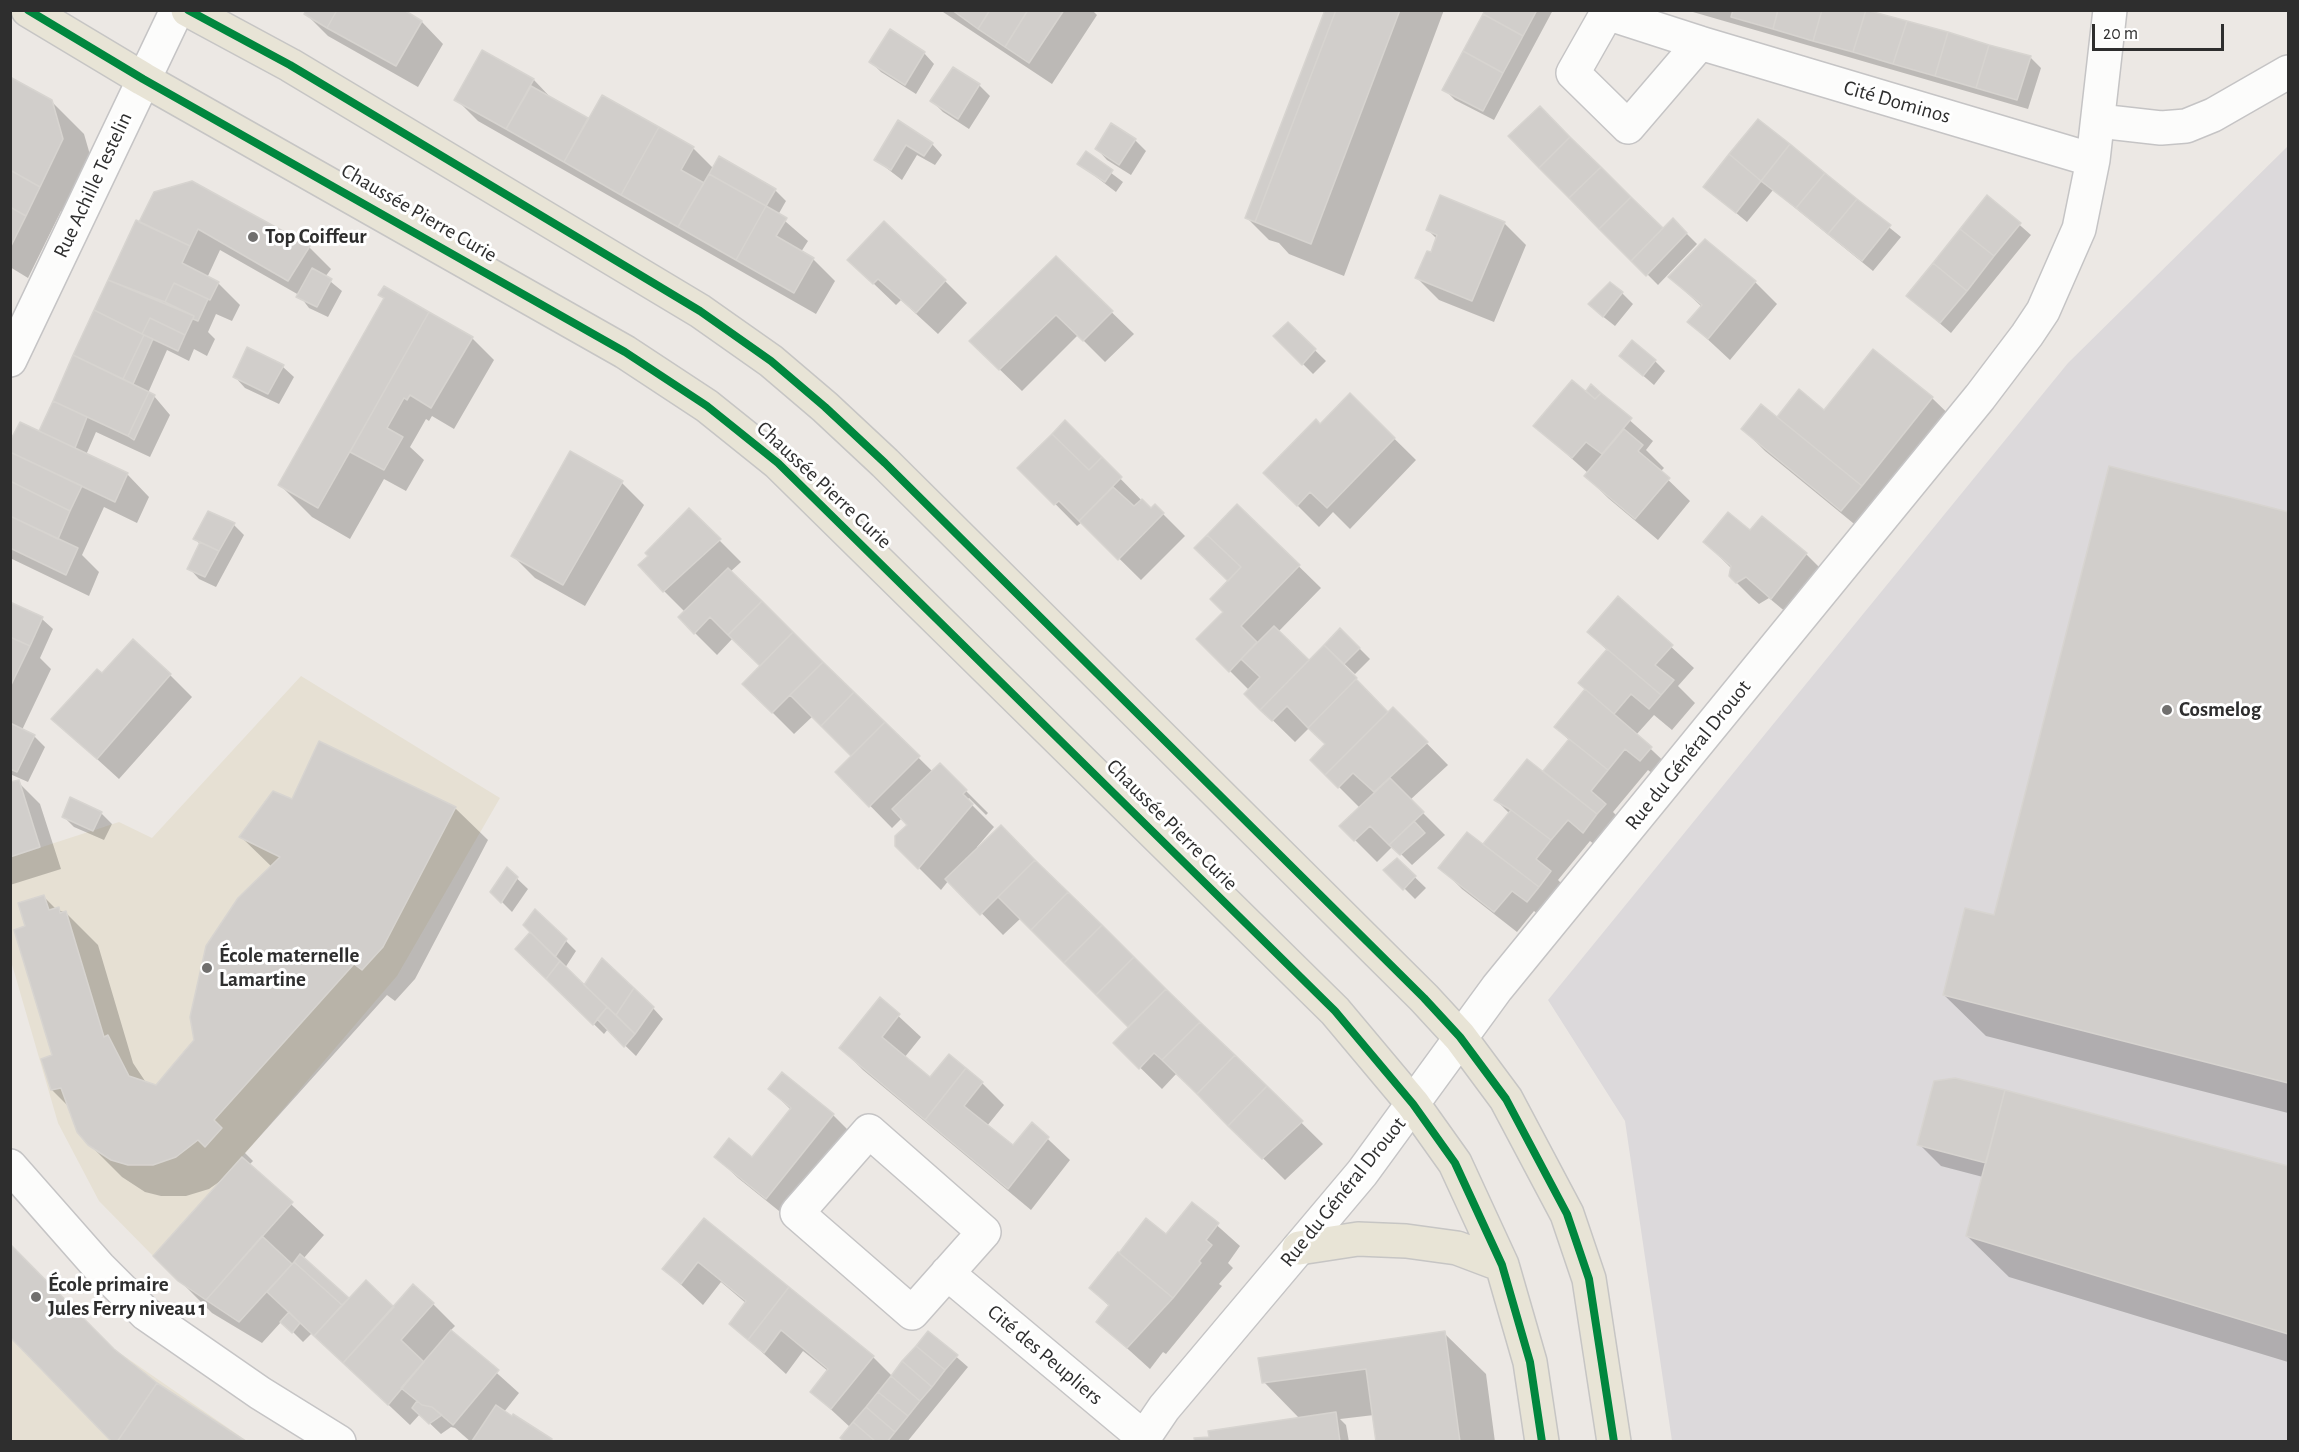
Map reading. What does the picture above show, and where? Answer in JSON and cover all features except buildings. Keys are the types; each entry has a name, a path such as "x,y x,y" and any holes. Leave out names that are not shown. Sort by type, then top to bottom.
{"main road":[{"name":"Chaussée Pierre Curie","path":"28,10 143,79 625,352 707,406 778,463 1335,1011 1413,1104 1455,1163 1502,1266 1530,1362 1542,1442"},
{"path":"188,10 290,65 700,311 771,361 825,406 885,463 1424,998 1460,1037 1520,1122 1575,1236 1595,1310 1614,1442"},
{"path":"1299,1248 1358,1239 1406,1241 1457,1248 1502,1266"}],"street":[{"name":"Rue Achille Testelin","path":"10,360 177,10"},
{"name":"Rue du Général Drouot","path":"1142,1439 1164,1408 1362,1173 1460,1037 1980,397 2027,335 2043,311 2079,229 2094,160 2110,10"},
{"name":"Cité Dominos","path":"1700,44 2094,160"},
{"path":"2099,121 2161,128 2186,126 2213,115 2289,72"},
{"path":"869,1131 984,1232 947,1273 912,1313 797,1213 869,1131"},
{"path":"10,1166 99,1267 146,1314 307,1433 339,1442"},
{"name":"Cité des Peupliers","path":"947,1273 1142,1439"}],"shaded area":[{"path":"2288,146 2288,1441 1672,1441 1625,1121 1548,1000 2068,363"},
{"name":"École maternelle Lamartine","path":"301,676 500,798 397,976 242,1157 153,1256 99,1201 58,1123 11,961 11,857 119,822 152,838"},
{"name":"École primaire Jules Ferry niveau 1","path":"10,1244 114,1349 247,1441 11,1441"}],"cycle path":[{"path":"28,10 143,79 625,352 707,406 778,463 1335,1011 1413,1104 1455,1163 1502,1265 1530,1362 1542,1442"},
{"path":"188,10 290,65 700,311 771,361 885,463 1424,998 1460,1037 1506,1099 1567,1214 1589,1279 1614,1442"}],"place":[{"name":"Top Coiffeur","path":"253,237"},
{"name":"Cosmelog","path":"2167,710"},
{"name":"École maternelle Lamartine","path":"207,968"},
{"name":"École primaire Jules Ferry niveau 1","path":"36,1297"}]}
